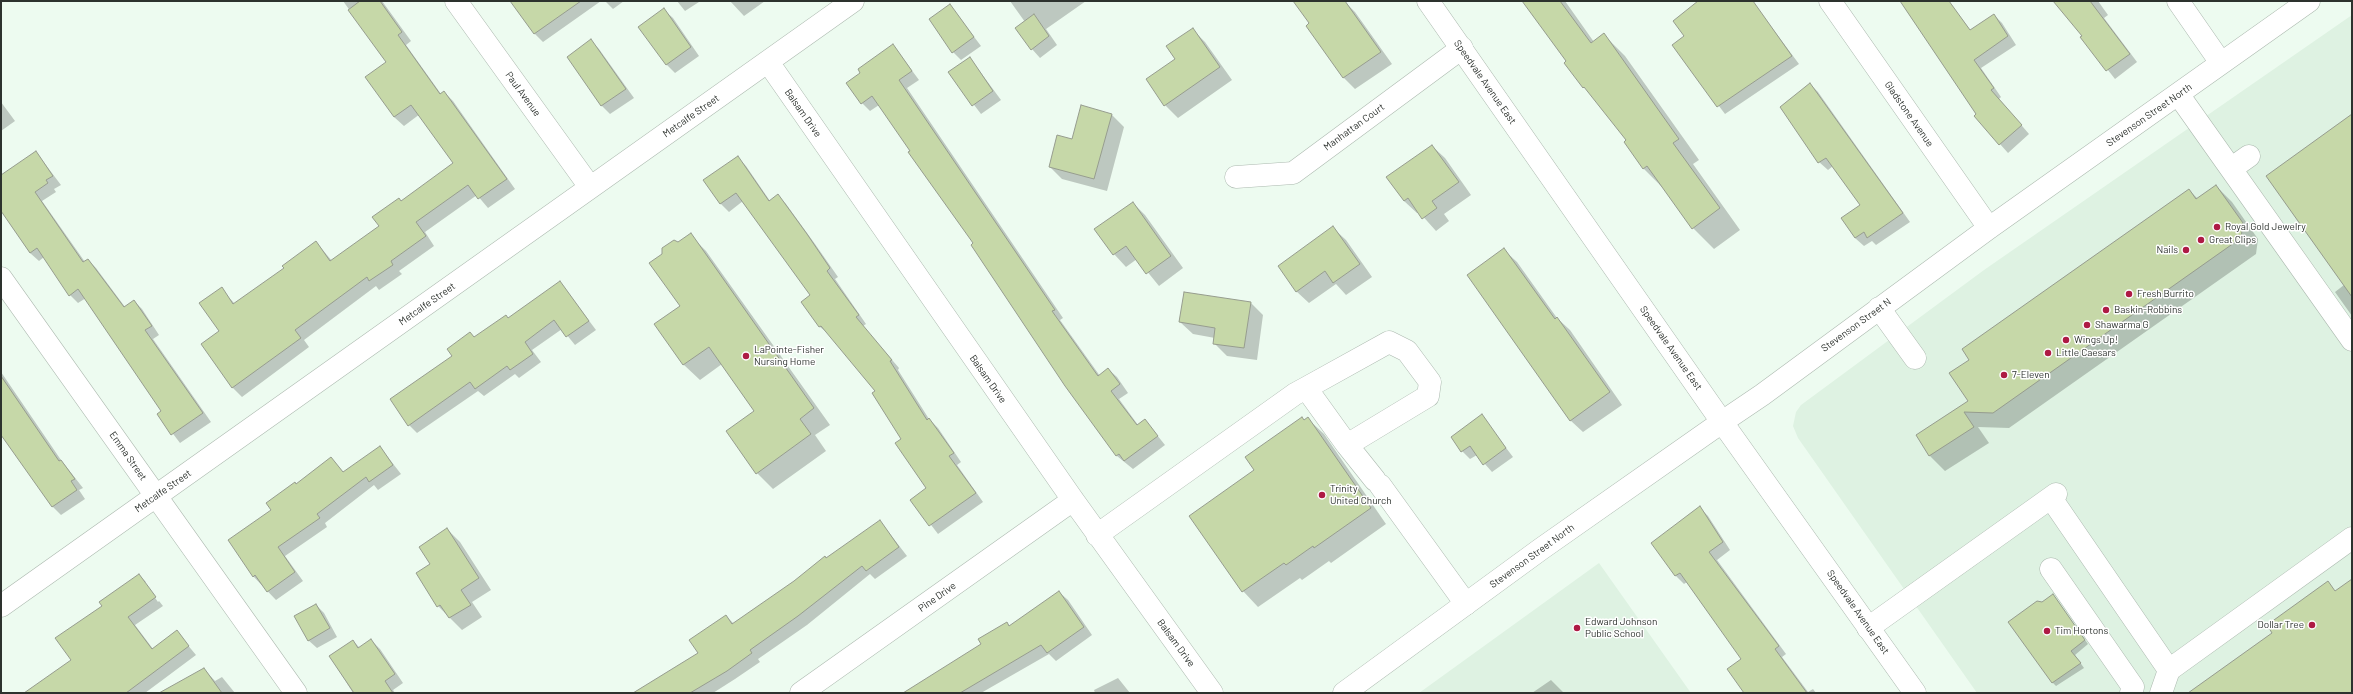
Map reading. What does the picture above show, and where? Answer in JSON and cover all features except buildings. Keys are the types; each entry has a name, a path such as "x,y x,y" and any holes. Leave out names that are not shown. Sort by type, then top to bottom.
{"street":[{"name":"Paul Avenue","path":"456,1 590,187"},
{"name":"Metcalfe Street","path":"1,606 853,1"},
{"name":"Speedvale Avenue East","path":"1428,1 1722,422 1915,693"},
{"name":"Gladstone Avenue","path":"1830,1 1989,228"},
{"path":"2178,1 2221,63"},
{"name":"Stevenson Street North","path":"1989,228 2309,1"},
{"name":"Manhattan Court","path":"1236,177 1293,173 1462,48"},
{"name":"Balsam Drive","path":"768,62 1097,535 1212,693"},
{"path":"2178,94 2240,162 2352,340"},
{"name":"Stevenson Street N","path":"1722,422 1989,228"},
{"name":"Emma Street","path":"1,278 296,693"},
{"path":"1879,308 1915,358"},
{"path":"1097,535 1306,388 1389,342 1407,352 1430,382 1428,396 1347,445"},
{"path":"1306,388 1347,445 1378,482 1466,604"},
{"name":"Stevenson Street North","path":"1344,693 1682,448 1722,422"},
{"path":"1868,628 2053,496 2169,670"},
{"name":"Pine Drive","path":"801,693 1073,500"},
{"path":"2161,693 2169,670 2352,538"},
{"path":"2051,569 2133,687 2131,693"}],"shaded area":[{"path":"2352,15 2352,693 1977,693 1798,438 1793,426 1796,412 1801,405 1984,270"},
{"name":"Edward Johnson Public School","path":"1599,563 1691,693 1419,693"}],"place":[{"name":"Royal Gold Jewelry","path":"2217,227"},
{"name":"Great Clips","path":"2201,240"},
{"name":"Nails","path":"2186,250"},
{"name":"Fresh Burrito","path":"2129,294"},
{"name":"Baskin-Robbins","path":"2106,310"},
{"name":"Shawarma G","path":"2087,325"},
{"name":"Wings Up!","path":"2066,340"},
{"name":"Little Caesars","path":"2048,353"},
{"name":"LaPointe-Fisher Nursing Home","path":"746,356"},
{"name":"7-Eleven","path":"2004,375"},
{"name":"Trinity United Church","path":"1322,495"},
{"name":"Dollar Tree","path":"2312,625"},
{"name":"Edward Johnson Public School","path":"1577,628"},
{"name":"Tim Hortons","path":"2047,631"}]}
